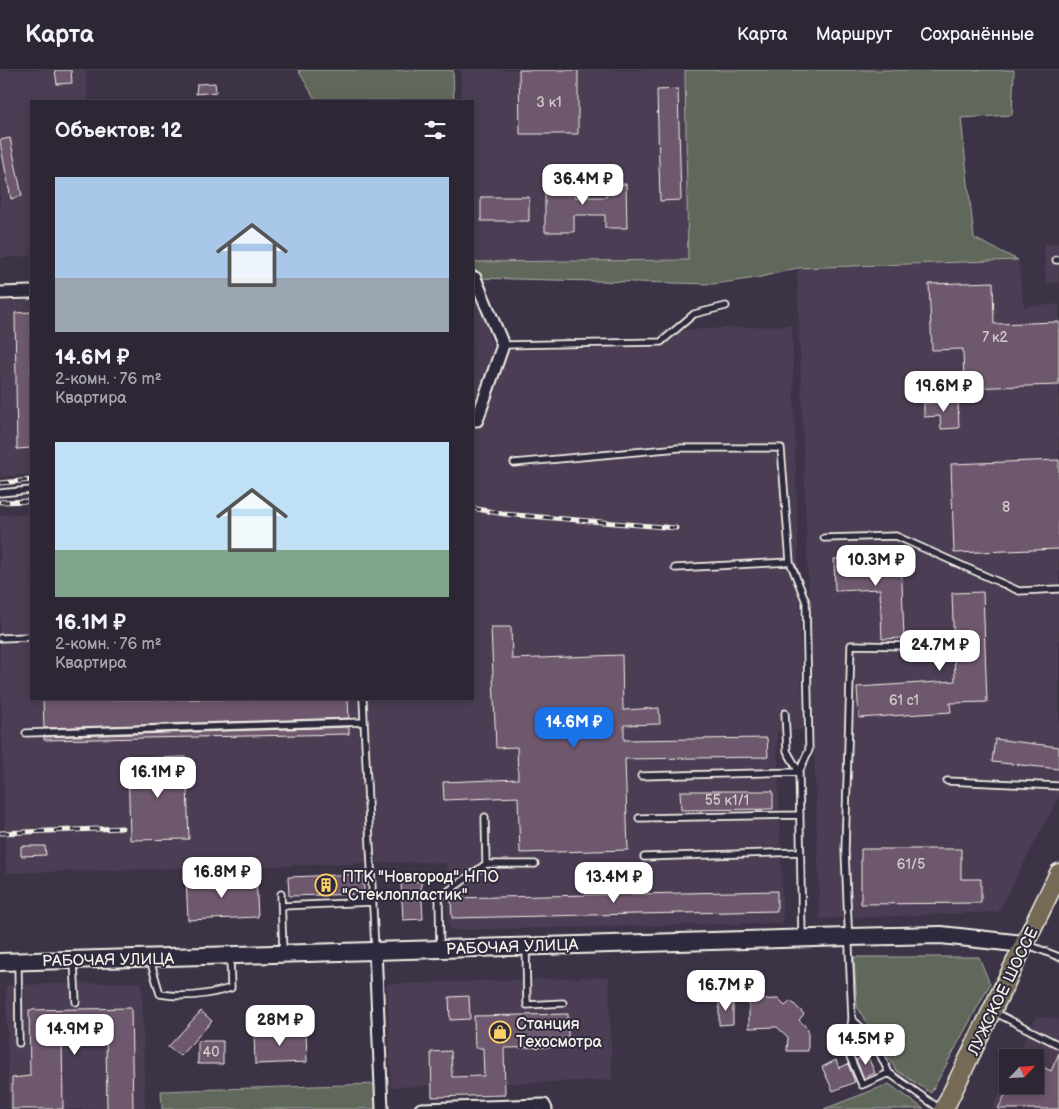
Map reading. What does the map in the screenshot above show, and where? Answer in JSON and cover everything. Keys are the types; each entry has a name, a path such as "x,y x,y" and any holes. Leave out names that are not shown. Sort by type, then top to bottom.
{"main road":[{"name":"ЛУЖСКОЕ ШОССЕ","path":"944,1109 1059,873"},
{"name":"РАБОЧАЯ УЛИЦА","path":"0,962 848,936 941,935 1024,944"}],"street":[{"path":"474,278 476,278 503,345 477,420 474,420"},
{"path":"0,293 30,292"},
{"path":"375,950 382,1109"},
{"path":"421,1109 544,1105 546,1109"}],"lane":[{"path":"503,345 661,342 694,314 726,306"},
{"path":"514,463 679,448 781,448 790,562 806,602 809,750 799,772 802,938"},
{"path":"0,493 30,490"},
{"path":"824,538 896,536 1019,591 1059,590"},
{"path":"675,568 790,562"},
{"path":"0,638 28,638"},
{"path":"889,1073 862,1085 847,1050 852,1019 845,852 851,645 911,646"},
{"path":"363,700 375,950"},
{"path":"785,713 787,751 799,772"},
{"path":"26,733 364,722"},
{"path":"641,776 799,772"},
{"path":"947,780 1059,786"},
{"path":"639,818 800,815"},
{"path":"485,817 486,864"},
{"path":"644,857 799,852"},
{"path":"440,949 439,898 486,864 535,864"},
{"path":"281,894 283,954"},
{"path":"282,906 372,902"},
{"path":"1024,944 1059,957"},
{"path":"526,946 527,1005 563,1003"},
{"path":"150,958 160,994 172,996 181,994 206,995 231,988 230,956"},
{"path":"74,960 76,1002"},
{"path":"18,961 19,1044"},
{"path":"992,1011 1059,1045"},
{"path":"852,1019 873,1039 889,1073 940,1109"}],"shaded area":[{"path":"0,70 86,70 88,100 30,100 30,256 0,258"},
{"path":"461,70 685,70 688,260 474,262 474,100 461,100"},
{"path":"1044,243 1059,243 1059,283 1046,283"},
{"path":"1018,260 1024,307 1059,304 1059,797 998,912 820,919 797,268"},
{"path":"474,288 494,351 660,347 660,331 792,325 803,730 777,732 783,923 449,930 446,863 413,862 6,873 0,663 0,515 30,514 30,700 474,700"},
{"path":"30,300 30,474 0,477 0,305 3,301"},
{"name":"Станция Техосмотра","path":"609,977 612,1080 391,1087 387,984"},
{"path":"142,982 145,1109 9,1109 6,985"},
{"path":"1037,1016 1059,1019 1059,1109 992,1109 999,1094 1044,1094 1044,1049 1020,1049"}],"green space":[{"path":"298,70 453,70 454,100 315,100"},
{"path":"685,70 1014,70 1012,115 961,118 974,238 1018,260 797,268 757,278 713,284 475,278 474,276 474,262 688,260"},
{"path":"854,957 979,957 990,984 931,1093 896,1070 857,1007"},
{"path":"376,1084 377,1109 162,1109 161,1091"},
{"path":"889,1084 924,1109 824,1109"}],"building":[{"path":"55,70 71,70 72,83 57,84"},
{"path":"519,70 578,70 578,134 520,134"},
{"path":"215,83 216,92 196,94 197,84"},
{"path":"678,89 681,200 660,201 657,90"},
{"path":"10,138 22,196 11,199 0,142 0,140"},
{"path":"545,180 575,180 575,197 606,197 606,184 626,184 627,228 605,228 605,215 574,215 574,232 545,232"},
{"path":"481,197 529,197 529,221 481,221"},
{"path":"993,282 994,324 1059,322 1059,385 964,388 963,349 932,350 929,284"},
{"path":"30,312 30,448 17,449 15,313"},
{"path":"958,401 959,428 941,429 940,416 924,417 924,403"},
{"path":"1059,460 1059,549 954,553 951,464"},
{"path":"901,557 904,638 882,639 880,589 835,591 834,559"},
{"path":"983,592 987,702 950,703 951,712 859,718 857,687 955,681 952,593"},
{"path":"491,627 511,627 512,659 622,655 623,710 659,708 660,724 624,725 624,740 767,738 768,757 625,759 628,850 520,853 518,797 444,800 443,782 518,779 517,747 496,748"},
{"path":"43,700 348,700 349,718 44,728"},
{"path":"349,727 349,734 44,740 44,737"},
{"path":"995,739 1059,747 1059,769 992,762"},
{"path":"186,757 189,839 130,840 128,759"},
{"path":"680,791 773,791 773,809 681,810"},
{"path":"21,846 45,846 46,855 21,856"},
{"path":"861,849 961,849 961,879 981,879 981,903 861,904"},
{"name":"ПТК \"Новгород\" НПО \"Стеклопластик\"","path":"364,874 364,894 289,896 288,877"},
{"path":"256,875 258,917 188,920 186,878 209,877 210,889 234,888 233,876"},
{"path":"421,881 423,919 403,920 401,882"},
{"path":"777,891 777,911 452,918 451,898"},
{"path":"469,996 470,1019 450,1020 449,997"},
{"path":"733,998 733,1024 719,1025 719,999"},
{"path":"778,999 785,1006 791,1001 804,1014 799,1020 808,1029 808,1051 787,1051 788,1037 777,1027 749,1028 749,1000"},
{"path":"131,1008 133,1109 107,1109 106,1035 62,1036 63,1109 12,1109 12,1078 30,1076 29,1010"},
{"path":"201,1011 212,1021 180,1056 168,1047"},
{"path":"568,1014 568,1047 504,1048 505,1095 432,1097 431,1052 451,1051 452,1077 484,1076 483,1048 475,1048 474,1016"},
{"path":"306,1030 307,1062 255,1064 254,1032"},
{"path":"198,1041 223,1041 223,1064 198,1064"},
{"path":"1059,1053 1059,1109 998,1109 1006,1094 1044,1094 1044,1068 1051,1071"},
{"path":"867,1055 875,1073 864,1078 856,1060"},
{"path":"836,1060 839,1068 848,1064 855,1082 833,1091 822,1067"}],"railway":[{"path":"0,483 30,480"},
{"path":"0,502 30,501"},
{"path":"474,508 504,514 676,528"},
{"path":"0,833 122,828"}],"place":[{"name":"ПТК \"Новгород\" НПО \"Стеклопластик\"","path":"326,885"},
{"name":"Станция Техосмотра","path":"500,1032"}]}
